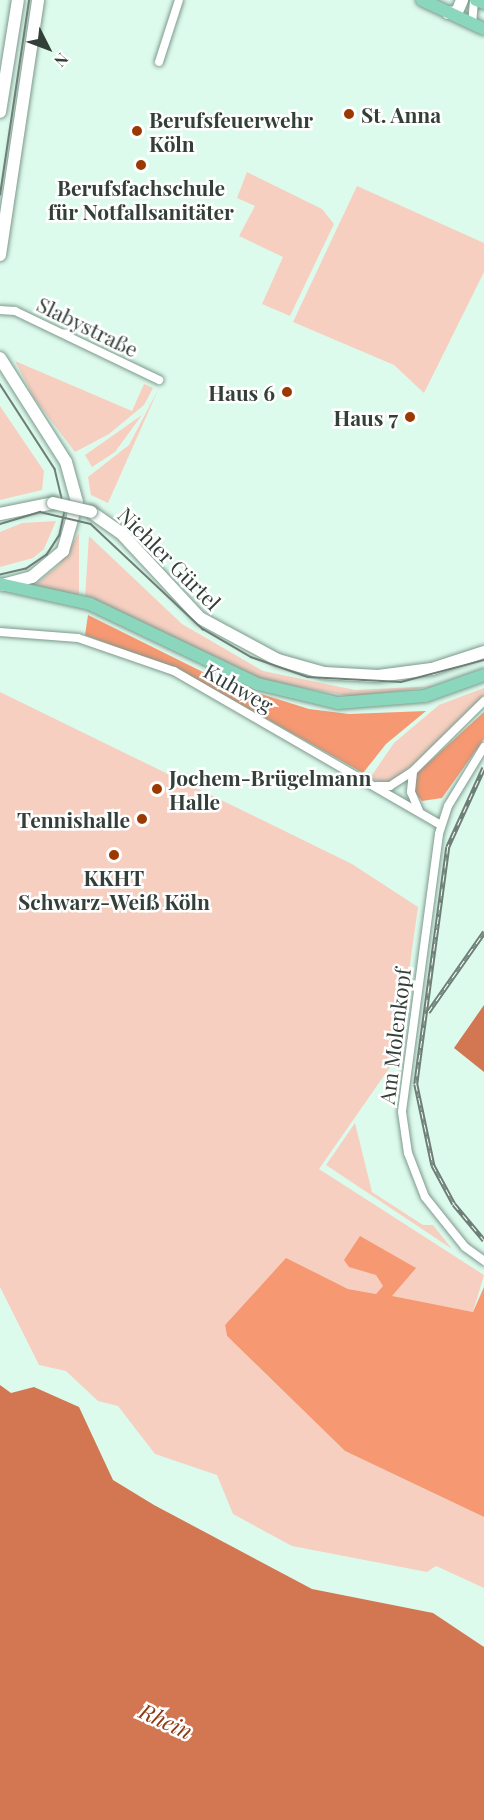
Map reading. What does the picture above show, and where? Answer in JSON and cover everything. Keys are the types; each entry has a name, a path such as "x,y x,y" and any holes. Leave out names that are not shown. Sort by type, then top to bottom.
{"main road":[{"path":"0,112 18,0"},
{"path":"0,255 38,0"},
{"path":"422,0 484,29"},
{"path":"448,13 457,12 462,0"},
{"path":"475,0 484,3"},
{"path":"0,358 66,462 77,502 63,551 32,577 1,586"},
{"name":"Niehler Gürtel","path":"0,514 53,503 91,512 121,533 190,609 258,653 344,675 392,676 445,666 484,652"},
{"path":"1,586 71,598 227,675 288,696 359,707 423,698 484,680"},
{"path":"1,586 90,606"},
{"path":"461,687 484,675"}],"street":[{"path":"159,62 179,0"},
{"path":"472,24 475,0"},
{"name":"Slabystraße","path":"0,310 15,311 159,380"},
{"name":"Kuhweg","path":"0,632 78,638 174,671 441,825"},
{"path":"376,786 390,786 413,771 484,701"},
{"path":"441,825 484,747"},
{"path":"413,771 411,792 419,812"},
{"name":"Am Molenkopf","path":"441,825 403,1081 404,1133 424,1197 465,1247 484,1261"}],"shaded area":[{"path":"247,172 322,209 334,224 290,316 262,304 283,257 239,236 255,206 237,198"},
{"path":"357,186 484,243 484,272 424,393 394,365 293,322"},
{"path":"15,361 132,411 144,384 153,388 144,405 109,434 75,452 34,398"},
{"path":"158,390 108,503 91,495 88,477 129,445"},
{"path":"0,406 44,471 42,490 0,500"},
{"path":"142,415 115,452 92,467 85,455"},
{"path":"56,521 44,549 33,558 0,567 0,532 22,523"},
{"path":"79,533 79,598 34,586 59,565"},
{"path":"89,536 182,624 263,671 355,690 437,686 354,697 261,680 85,598"},
{"path":"88,615 223,682 309,709 349,714 426,711 386,744 363,773 185,673 85,635"},
{"path":"484,688 484,697 401,776 386,784 370,778 394,743 439,705"},
{"path":"0,692 352,864 418,907 397,1057 319,1169 484,1275 473,1312 348,1289 286,1259 225,1325 227,1336 345,1451 484,1517 484,1588 436,1566 427,1572 292,1546 233,1514 217,1475 155,1454 118,1406 98,1401 66,1371 39,1365 0,1287"},
{"path":"484,712 484,739 442,798 422,801 415,793 416,774"},
{"path":"355,1123 372,1192 423,1225 433,1225 452,1249 326,1165"},
{"path":"360,1236 416,1268 392,1296 473,1312 484,1287 484,1517 345,1451 227,1336 225,1325 286,1258 348,1289 376,1294 383,1286 376,1275 349,1267 344,1260"}],"water":[{"path":"484,1005 484,1072 454,1048"},
{"name":"Rhein","path":"0,1385 11,1393 34,1387 79,1407 113,1480 154,1505 312,1589 433,1613 484,1647 484,1820 0,1820"}],"tram line":[{"path":"0,195 29,0"},
{"path":"0,384 55,469 65,511 60,535 47,555 26,569 0,575"},
{"path":"0,524 40,512 91,524 203,629 251,657 308,677 401,682 484,660"}],"railway":[{"path":"484,768 448,847 416,1084 433,1165 454,1204 484,1240"},
{"path":"428,1012 484,932"}],"place":[{"name":"St. Anna","path":"349,114"},
{"name":"Berufsfeuerwehr Köln","path":"137,131"},
{"name":"Berufsfachschule für Notfallsanitäter","path":"141,165"},
{"name":"Haus 6","path":"287,392"},
{"name":"Haus 7","path":"410,417"},
{"name":"Jochem-Brügelmann Halle","path":"157,789"},
{"name":"Tennishalle","path":"142,819"},
{"name":"KKHT Schwarz-Weiß Köln","path":"114,855"}]}
